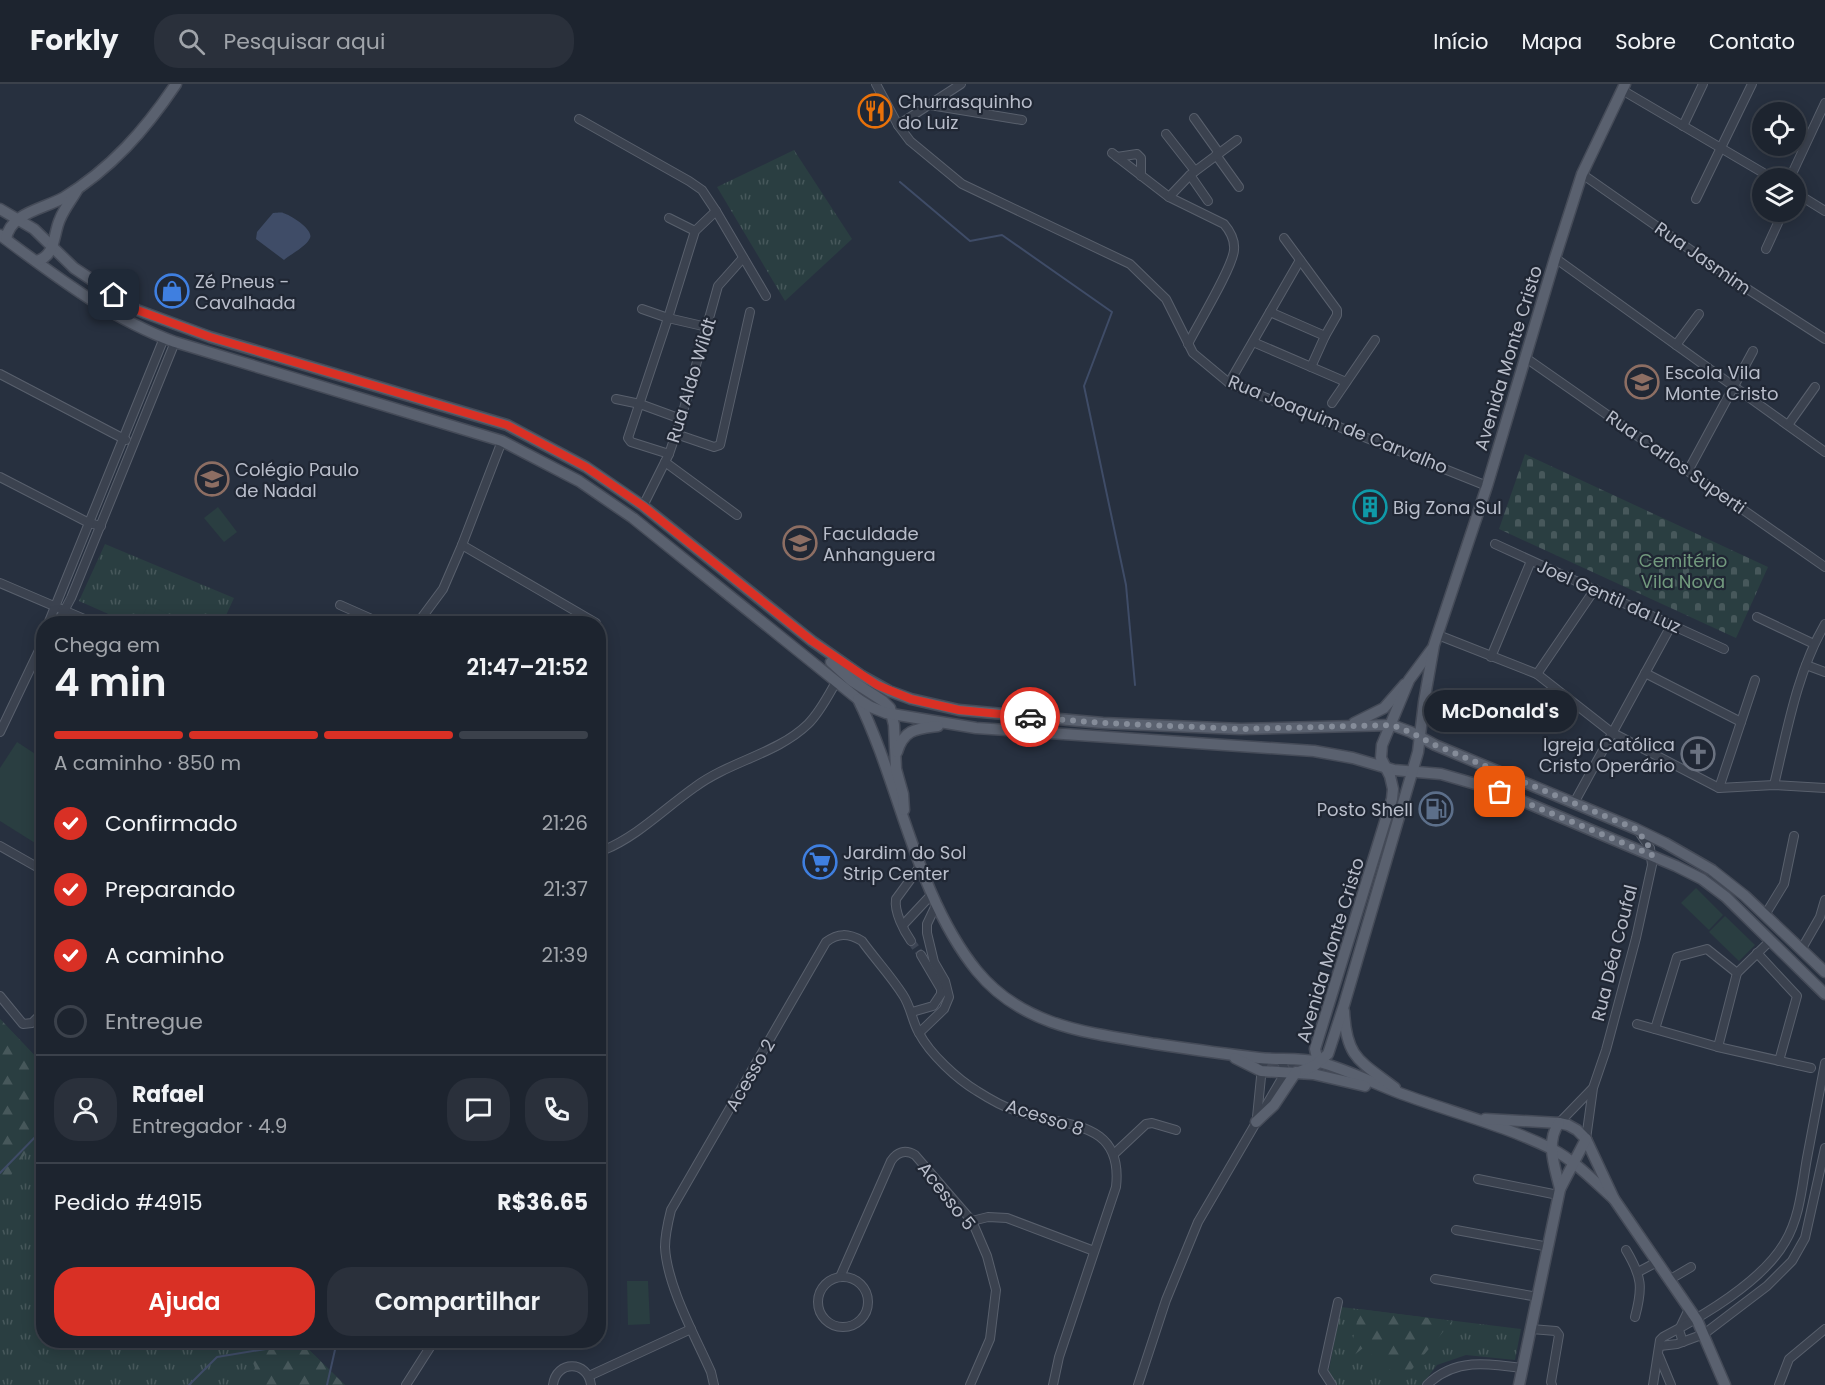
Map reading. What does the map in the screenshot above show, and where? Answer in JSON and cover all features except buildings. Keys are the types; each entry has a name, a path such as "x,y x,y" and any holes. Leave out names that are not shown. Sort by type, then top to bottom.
{"main road":[{"path":"176,84 135,140 102,171 48,205 17,219 3,237 129,323 169,340 502,441 579,481 633,518 836,682 871,707 893,714 948,724 1001,730 1314,751 1353,758 1394,770 1441,774 1505,794 1677,866 1710,885 1725,897 1825,994"},
{"name":"Avenida Monte Cristo","path":"1436,640 1409,680 1382,745 1381,758 1390,776 1393,789 1392,799 1316,1049 1318,1062 1328,1054 1408,790 1418,752 1436,640 1487,486 1555,258 1582,174 1623,87"},
{"path":"36,261 47,257 59,221 79,187"},
{"path":"0,209 34,229 74,268 137,310 210,337 507,425 586,467 643,506 812,641 883,688 911,699 959,710 1103,723 1241,729 1351,724 1392,725 1665,843 1712,870 1745,896 1825,972"},
{"path":"681,556 718,579 733,578"},
{"path":"747,608 750,603 755,603 795,628"},
{"path":"812,641 852,681 890,708 893,714 896,769 903,795 905,819"},
{"path":"1351,724 1384,708 1409,680"},
{"path":"858,699 876,736 895,797 934,898 955,938 976,970 996,991 1036,1016 1060,1027 1226,1054 1318,1062 1552,1149 1593,1179 1614,1199"},
{"path":"895,758 901,740 914,730 948,724"},
{"path":"1344,1005 1345,1034 1350,1048 1362,1062 1405,1095"},
{"path":"1226,1054 1261,1071 1293,1072 1405,1095"},
{"path":"1256,1122 1274,1105 1293,1072 1318,1062"},
{"path":"1318,1062 1330,1072 1363,1086"},
{"path":"1476,1119 1559,1123 1568,1125 1586,1139 1614,1199 1697,1320 1725,1385"},
{"name":"Rua Déa Coufal","path":"1559,1123 1552,1132 1552,1149 1561,1189"},
{"name":"Rua Déa Coufal","path":"1519,1385 1561,1189 1586,1139"},
{"path":"1561,1189 1581,1177 1593,1179"}],"street":[{"name":"Rua Joaquim de Carvalho","path":"876,84 897,125 910,141 962,184 1130,264 1166,299 1193,353 1229,384 1487,486"},
{"path":"897,125 961,84"},
{"path":"1683,126 1703,84"},
{"path":"1696,199 1752,84"},
{"path":"1623,87 1683,126 1755,168"},
{"path":"1795,168 1825,103"},
{"path":"930,105 1022,120"},
{"path":"1194,118 1239,187"},
{"path":"579,119 689,180 702,190 766,296"},
{"path":"1166,134 1208,201"},
{"path":"1168,197 1192,173 1237,140"},
{"path":"1141,176 1141,158 1137,154 1114,155 1141,176 1168,197 1224,224 1230,231 1234,249 1228,268 1188,344"},
{"name":"Rua Jasmim","path":"1582,174 1735,281 1825,339"},
{"path":"1806,199 1825,211"},
{"path":"716,211 695,231 628,440 667,458 737,515"},
{"path":"669,218 695,231"},
{"path":"1766,249 1779,222"},
{"path":"1284,238 1337,310 1337,315 1311,367"},
{"name":"Rua Aldo Wildt","path":"643,506 667,458 676,434 719,285 743,258"},
{"path":"1555,258 1825,452"},
{"path":"1229,384 1300,260"},
{"path":"642,309 707,327"},
{"path":"676,434 714,447 720,445 750,312"},
{"path":"1270,312 1325,336"},
{"path":"1676,345 1699,314"},
{"path":"51,616 123,439 169,340"},
{"path":"62,616 134,443 169,340"},
{"path":"1332,403 1375,340"},
{"path":"1253,342 1346,382"},
{"path":"1689,471 1753,351"},
{"name":"Rua Carlos Superti","path":"1526,358 1825,567"},
{"path":"0,374 134,443"},
{"path":"1788,425 1815,387"},
{"path":"616,399 640,404 681,419"},
{"path":"423,616 443,589 502,441"},
{"path":"0,477 89,523 101,526"},
{"name":"Joel Gentil da Luz","path":"1495,544 1724,649"},
{"path":"462,545 584,616"},
{"path":"1491,657 1531,561"},
{"path":"0,583 77,616"},
{"path":"1537,674 1595,590"},
{"path":"340,605 365,616"},
{"path":"1757,617 1814,644"},
{"path":"1574,803 1672,624"},
{"path":"1774,785 1806,665 1825,625"},
{"path":"1436,640 1537,674 1611,732 1719,788 1774,785 1825,788"},
{"path":"0,732 36,657"},
{"path":"1806,665 1825,672"},
{"path":"1645,673 1741,722"},
{"path":"1719,788 1755,680"},
{"path":"606,849 632,835 705,780 791,738 808,724 836,682"},
{"path":"1636,829 1647,843 1652,855"},
{"path":"1765,915 1784,884 1794,836"},
{"path":"0,846 36,866"},
{"name":"Rua Déa Coufal","path":"1586,1139 1593,1088 1606,1050 1636,938 1652,865 1652,855"},
{"path":"911,941 896,910 896,899 921,865"},
{"path":"903,926 934,898"},
{"path":"919,1033 944,1009 949,997 945,981 934,962 927,933 934,898"},
{"path":"1801,950 1820,917 1825,900"},
{"name":"Acesso 2","path":"714,1385 711,1372 675,1293 665,1248 666,1228 671,1210 826,942 834,936 844,934 862,941 904,997 912,1012"},
{"path":"1718,1047 1737,973 1771,940"},
{"path":"1655,1029 1677,957 1707,949 1737,973"},
{"path":"1759,952 1797,996 1779,1060"},
{"path":"912,1012 933,1006 941,994 921,955"},
{"path":"0,996 20,1022 27,1024 36,1019"},
{"name":"Acesso 8","path":"912,1012 919,1033 938,1059 976,1090 1014,1111 1081,1126 1103,1139 1114,1154"},
{"path":"1637,1024 1718,1047 1811,1068"},
{"path":"1138,1385 1166,1300 1198,1222 1256,1122 1261,1071 1266,1058"},
{"path":"1280,1060 1293,1072"},
{"path":"1653,1385 1663,1337 1697,1320 1761,1271 1785,1243 1797,1217 1821,1107 1825,1063"},
{"name":"Rua Déa Coufal","path":"1559,1123 1593,1088"},
{"path":"1053,1385 1059,1358 1116,1187 1118,1169 1114,1154 1146,1124 1152,1123 1176,1130"},
{"path":"1659,1350 1704,1334 1767,1286 1792,1261 1805,1238 1825,1148"},
{"name":"Acesso 5","path":"840,1277 891,1161 895,1155 910,1152 972,1221 987,1256 996,1290 990,1339 970,1385"},
{"path":"1478,1179 1561,1189"},
{"path":"972,1221 1007,1218 1094,1251"},
{"path":"1456,1230 1549,1247"},
{"path":"1626,1250 1638,1272 1641,1294 1635,1317"},
{"path":"1638,1272 1657,1262"},
{"path":"1669,1280 1691,1267"},
{"path":"840,1277 857,1281 867,1294 866,1312 861,1319 846,1327 830,1323 824,1318 818,1304 819,1296 826,1283 840,1277"},
{"path":"1435,1279 1538,1298"},
{"path":"1332,1385 1323,1371 1338,1302"},
{"path":"1678,1330 1689,1309"},
{"path":"589,1376 691,1329"},
{"path":"1531,1329 1556,1331 1559,1335 1552,1385"},
{"path":"1779,1385 1789,1359 1825,1329"},
{"path":"1678,1330 1683,1342"},
{"path":"406,1385 430,1348"},
{"path":"1659,1350 1671,1385"},
{"path":"1427,1385 1436,1376 1470,1363 1522,1368"},
{"path":"553,1385 559,1371 569,1366 581,1368 589,1376 591,1385"}],"green space":[{"path":"794,150 852,239 785,301 717,187"},
{"name":"Cemitério Vila Nova","path":"1525,454 1768,567 1736,638 1499,529"},
{"path":"218,507 237,532 224,542 204,518"},
{"path":"105,544 234,598 226,616 113,616 79,601"},
{"path":"148,605 173,616 142,616"},
{"path":"17,742 36,754 36,844 0,821 0,768"},
{"path":"1696,888 1723,915 1709,930 1681,903"},
{"path":"1725,916 1755,945 1739,961 1709,932"},
{"path":"0,1019 36,1057 36,1348 307,1348 345,1385 0,1385"},
{"path":"0,1019 36,1057 36,1148 27,1151 0,1191"},
{"path":"627,1281 648,1281 650,1324 628,1325"},
{"path":"1341,1307 1521,1329 1515,1360 1466,1355 1437,1365 1422,1385 1338,1385 1328,1375"},
{"path":"1360,1309 1452,1321 1403,1380 1363,1348 1348,1360"},
{"path":"248,1348 307,1348 345,1385 244,1385 255,1368"}],"water":[{"path":"273,213 283,213 291,217 301,223 310,235 306,244 284,260 256,239 257,232"}],"waterway":[{"path":"900,182 970,241 1002,235 1112,312 1084,386 1126,585 1135,685"},
{"path":"0,1173 36,1136"},
{"path":"189,1385 217,1357 272,1348"},
{"path":"327,1385 335,1348"}],"tunnel":[{"path":"911,941 921,955"}],"way so far":[{"path":"1030,717 1103,723 1241,729 1351,724 1392,725 1636,829 1647,843 1652,855 1500,792"}],"place":[{"name":"Churrasquinho do Luiz","path":"875,111"},
{"name":"Zé Pneus - Cavalhada","path":"172,291"},
{"name":"Escola Vila Monte Cristo","path":"1642,382"},
{"name":"Colégio Paulo de Nadal","path":"212,479"},
{"name":"Big Zona Sul","path":"1370,507"},
{"name":"Faculdade Anhanguera","path":"800,543"},
{"name":"Igreja Católica Cristo Operário","path":"1698,754"},
{"name":"McDonald's","path":"1500,792"},
{"name":"Posto Shell","path":"1436,809"},
{"name":"Jardim do Sol Strip Center","path":"820,862"}],"route":[{"path":"114,295 137,310 210,337 507,425 586,467 643,506 812,641 877,685 911,699 959,710 1030,717"}]}
